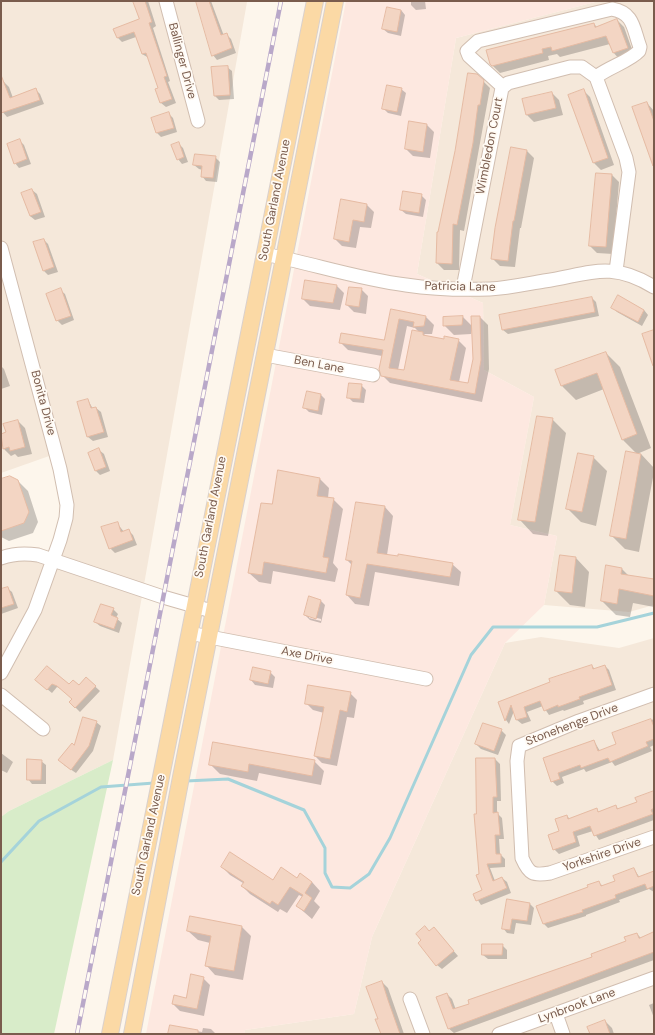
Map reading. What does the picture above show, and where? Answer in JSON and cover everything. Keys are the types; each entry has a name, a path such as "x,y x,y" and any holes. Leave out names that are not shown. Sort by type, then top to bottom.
{"main road":[{"name":"South Garland Avenue","path":"110,1034 315,1"},
{"name":"South Garland Avenue","path":"132,1034 180,783 335,1"}],"street":[{"name":"Ballinger Drive","path":"166,1 198,121"},
{"path":"503,87 469,56 467,51 478,41 612,9 619,10 629,17 640,46 639,50 633,56 614,65 596,77 626,158 629,172 616,271"},
{"name":"Wimbledon Court","path":"463,288 503,87 508,83 570,67 582,67 596,77"},
{"name":"Bonita Drive","path":"1,248 66,491 66,518 54,559 35,610 1,673"},
{"name":"Patricia Lane","path":"264,254 404,285 430,288 491,289 558,279 600,270 616,271 638,277 654,287"},
{"name":"Ben Lane","path":"265,355 373,375"},
{"path":"1,558 11,554 25,553 54,559 215,612"},
{"name":"Axe Drive","path":"189,633 426,679"},
{"name":"Stonehenge Drive","path":"550,873 537,876 527,870 522,858 517,761 519,746 579,721 654,694"},
{"path":"1,695 43,729"},
{"name":"Yorkshire Drive","path":"550,873 654,837"},
{"name":"Lynbrook Lane","path":"499,1034 654,978"},
{"path":"410,999 423,1034"},
{"path":"556,1014 563,1034"}],"shaded area":[{"path":"1,1 247,2 113,760 9,811 1,817 1,553 12,549 52,552 63,512 52,455 1,473"},
{"path":"346,1 599,1 456,38 417,274 483,303 484,370 534,397 510,525 557,536 544,605 505,643 372,937 354,1014 245,1030 244,1034 146,1034"},
{"path":"599,1 654,1 654,605 629,612 544,605 557,536 510,525 534,397 484,370 483,303 417,274 456,38"},
{"path":"541,637 619,648 654,638 654,1034 244,1034 245,1030 354,1014 372,937 505,643"}],"green space":[{"path":"113,760 54,1034 1,1034 1,817 9,811"}],"building":[{"path":"133,1 145,1 152,22 149,23 167,76 164,77 172,99 160,103 155,89 158,88 146,53 142,54 134,32 117,38 113,29 139,19"},
{"path":"196,1 209,1 221,35 227,33 232,48 212,56"},
{"path":"387,7 401,10 397,32 382,29"},
{"path":"617,19 628,48 613,53 606,36 552,51 551,47 542,49 543,53 492,66 490,64 486,50 594,23 595,27"},
{"path":"228,66 230,95 214,96 211,67"},
{"path":"468,73 477,74 484,80 480,105 478,105 473,143 457,225 453,224 452,264 436,263 437,232 455,151"},
{"path":"1,75 10,98 36,88 40,100 1,113"},
{"path":"387,85 402,88 397,112 382,109"},
{"path":"584,89 608,158 593,163 568,95"},
{"path":"552,92 556,108 526,115 522,99"},
{"path":"647,102 654,121 653,166 632,107"},
{"path":"169,112 174,128 156,133 151,118"},
{"path":"409,121 427,124 423,152 405,149"},
{"path":"20,139 27,159 14,164 7,144"},
{"path":"179,142 184,157 177,160 171,145"},
{"path":"511,147 527,150 513,221 508,261 491,259 495,228"},
{"path":"195,154 216,156 213,178 201,177 202,166 193,165"},
{"path":"596,173 612,174 606,247 589,246"},
{"path":"32,189 41,212 30,216 21,193"},
{"path":"403,191 422,194 419,213 400,210"},
{"path":"341,199 367,204 364,222 353,220 349,242 334,239"},
{"path":"44,239 54,267 43,271 33,242"},
{"path":"305,280 337,285 333,303 302,299"},
{"path":"349,287 362,288 359,307 346,305"},
{"path":"61,288 71,316 56,321 46,294"},
{"path":"618,295 644,310 638,322 611,308"},
{"path":"592,297 595,312 502,330 499,315"},
{"path":"391,309 426,316 424,326 413,327 414,322 399,319 389,368 404,370 412,330 423,332 423,335 444,339 444,336 459,339 450,380 468,383 473,359 471,316 480,316 481,360 475,394 381,376 379,369 383,350 339,343 341,333 384,340"},
{"path":"463,316 462,325 443,326 443,317"},
{"path":"654,330 654,365 653,366 642,334"},
{"path":"606,352 637,434 622,440 597,373 561,386 555,370"},
{"path":"349,383 362,384 360,399 347,398"},
{"path":"307,391 321,394 318,411 303,408"},
{"path":"88,399 91,408 96,407 104,432 87,437 77,402"},
{"path":"537,416 553,418 535,522 518,520"},
{"path":"18,420 25,447 10,451 9,447 3,449 1,434 6,432 3,424"},
{"path":"99,448 106,467 95,471 88,453"},
{"path":"626,451 641,454 626,539 610,536"},
{"path":"578,453 594,456 582,512 566,509"},
{"path":"278,470 320,478 317,496 334,498 323,557 329,558 326,573 264,562 262,575 248,573 261,503 272,504"},
{"path":"10,476 18,480 29,512 24,523 1,531 1,479"},
{"path":"356,502 385,506 377,553 398,556 398,554 453,563 450,577 367,564 360,598 346,595 352,561 346,560"},
{"path":"118,522 121,532 129,529 133,540 109,549 101,527"},
{"path":"560,555 576,557 572,593 555,591"},
{"path":"606,565 622,568 621,574 654,579 654,596 619,589 617,604 601,601"},
{"path":"8,587 14,604 1,608 1,589"},
{"path":"309,596 321,600 316,619 304,615"},
{"path":"101,604 114,608 111,615 118,618 114,629 94,622"},
{"path":"592,665 593,669 605,665 612,685 579,697 580,699 558,707 558,705 544,711 540,701 524,707 527,717 516,720 511,705 505,721 498,702 550,682 549,679"},
{"path":"47,666 69,684 73,680 79,685 86,677 96,686 75,708 69,702 72,699 57,686 52,684 47,690 35,680"},
{"path":"253,667 271,671 268,684 250,680"},
{"path":"308,685 351,692 347,712 340,710 330,759 314,756 324,707 305,704"},
{"path":"83,717 97,721 89,746 71,770 58,760 72,743 74,745"},
{"path":"651,719 654,727 654,739 646,742 648,746 610,762 608,758 581,768 580,765 558,773 560,779 551,782 543,758 594,740 598,751 616,744 612,733"},
{"path":"483,723 502,729 494,751 475,744"},
{"path":"213,742 315,760 312,776 249,764 248,772 209,765"},
{"path":"476,758 495,758 497,797 493,797 493,813 498,812 500,835 495,835 496,854 501,854 501,863 487,864 493,881 502,877 507,888 476,901 473,894 482,890 476,875 479,874 474,814 476,814"},
{"path":"27,759 42,760 41,780 27,780"},
{"path":"654,791 654,808 651,810 653,814 594,836 590,826 573,832 576,842 553,850 548,835 559,831 555,819 567,815 568,819 597,808 598,812 616,805 617,809 637,802 635,798"},
{"path":"230,852 273,880 281,867 297,878 300,873 312,882 305,893 312,898 304,911 296,906 303,895 290,887 278,905 272,901 270,904 241,886 244,882 221,867"},
{"path":"634,868 638,877 654,871 654,886 647,889 645,884 615,895 616,898 582,910 583,912 543,924 536,906 588,887 587,885 599,881 601,886 615,881 613,876"},
{"path":"507,899 530,903 527,921 512,919 510,930 502,929"},
{"path":"190,916 242,926 234,971 205,966 211,936 187,931"},
{"path":"425,926 429,931 434,927 454,951 436,966 418,943 421,940 416,934"},
{"path":"654,932 654,952 448,1029 436,997 447,993 453,1009 469,1004 468,1000 592,957 591,954 626,941 624,937 637,933 639,938"},
{"path":"482,944 503,944 502,955 482,955"},
{"path":"191,974 204,977 197,1009 172,1004 174,995 186,998"},
{"path":"382,981 400,1034 381,1034 375,1019 378,1019 366,987"},
{"path":"605,1020 610,1034 590,1034 587,1027"},
{"path":"170,1025 198,1030 198,1034 168,1034"}],"waterway":[{"path":"186,781 228,779 304,810 325,848 325,873 332,887 350,888 369,874 390,838 471,655 493,627 597,627 654,613"},
{"path":"1,862 39,821 101,787 154,783"}],"railway":[{"path":"77,1034 281,1"}]}
